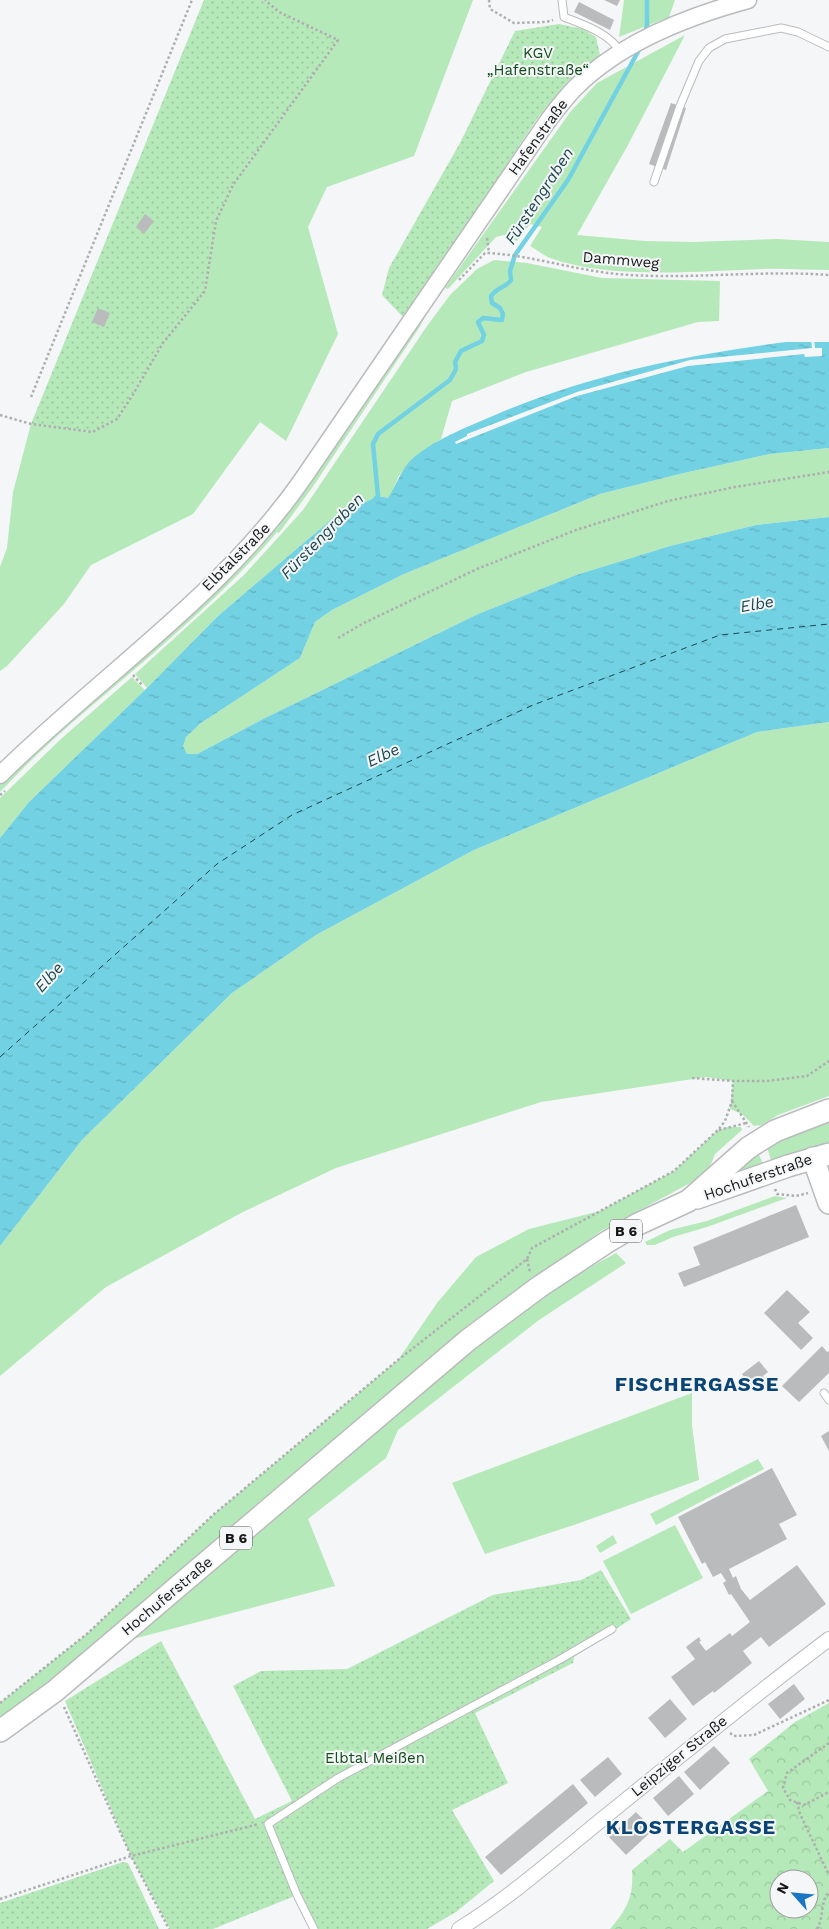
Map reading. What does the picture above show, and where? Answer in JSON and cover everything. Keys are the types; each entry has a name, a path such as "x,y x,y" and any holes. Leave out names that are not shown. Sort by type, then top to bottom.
{"main road":[{"path":"688,1201 748,1148 775,1131 829,1110"},
{"name":"Hochuferstraße","path":"0,1731 55,1691 468,1340 539,1287 636,1225 688,1201 821,1156"},
{"name":"B 6","path":"821,1156 829,1203"}],"street":[{"name":"Hafenstraße","path":"428,301 561,103 589,75 621,53 667,27 726,3 748,0"},
{"name":"Elbtalstraße","path":"0,775 66,712 180,612 269,525 428,301"},
{"name":"Leipziger Straße","path":"459,1929 547,1865 720,1723 829,1639"}],"lane":[{"path":"562,0 564,16 590,27 616,44 621,53"},
{"path":"654,182 683,99 699,61 709,48 725,39 781,28 798,32 829,47"},
{"path":"824,1393 829,1400"},
{"path":"314,1929 297,1895 268,1824 338,1778 559,1660 612,1629"}],"path":[{"path":"31,396 192,0"},
{"path":"0,415 31,424 94,432 117,418 163,343 205,291 216,222 233,185 338,40 279,12 265,0"},
{"path":"489,0 490,9 514,23 546,22 564,16"},
{"name":"Dammweg","path":"453,285 485,253 537,258 588,270 632,275 829,275"},
{"path":"338,638 364,623 477,568 576,530 668,502 734,486 829,472"},
{"path":"132,673 143,686"},
{"path":"692,1078 767,1081 807,1076 829,1062"},
{"path":"0,1703 88,1633 212,1516 398,1360 527,1259 532,1248 674,1171 718,1130 725,1120 732,1101 733,1081"},
{"path":"718,1130 746,1123 732,1101"},
{"path":"720,1723 734,1736 754,1735 829,1700"},
{"path":"61,1701 131,1856 170,1929"},
{"path":"829,1743 787,1773 783,1788 790,1800 804,1805 829,1792"},
{"path":"797,1802 800,1814 829,1875"},
{"path":"0,1899 131,1856 254,1824 268,1824"},
{"path":"817,1929 825,1896 829,1892"}],"green space":[{"path":"204,0 265,0 279,12 338,40 233,185 216,221 205,291 163,343 117,419 93,432 31,424"},
{"path":"265,0 473,0 414,156 327,187 308,227 338,334 286,441 260,422 193,514 91,565 64,604 7,666 0,671 0,567 7,548 13,492 31,424 93,432 117,419 163,343 205,291 216,221 233,185 338,40 279,12"},
{"path":"624,0 675,0 669,17 619,37"},
{"name":"KGV „Hafenstraße“","path":"559,24 583,29 596,37 600,55 568,81 539,116 404,318 382,295 389,268 460,143 515,31"},
{"path":"685,35 628,145 577,235 645,241 692,242 777,239 829,242 829,270 772,269 656,273 628,272 574,265 550,258 530,246 542,227 530,224 517,241 504,235 496,237 448,289 445,288 571,111 597,83"},
{"path":"494,260 527,263 602,278 720,281 719,321 698,322 526,372 452,401 441,439 413,458 398,477 393,492 388,498 378,496 333,518 218,616 147,688 135,674 245,574 303,510 450,295 477,269"},
{"path":"430,308 419,328 312,488 279,533 277,532 251,562 194,618 43,749 0,792 0,782 274,528 276,530"},
{"path":"829,448 829,517 756,525 670,546 576,575 478,614 263,719 197,754 187,754 182,746 186,737 201,723 300,658 315,622 332,610 404,574 600,494 770,454"},
{"path":"132,677 145,690 29,802 0,838 0,798 62,738"},
{"path":"829,722 829,1096 778,1115 762,1125 754,1126 742,1114 730,1109 733,1081 706,1077 541,1102 336,1168 241,1213 106,1287 0,1376 0,1246 82,1140 232,993 316,935 474,850 757,732"},
{"path":"829,1117 829,1143 771,1160 766,1144"},
{"path":"728,1127 741,1127 742,1130 715,1154 707,1174 601,1231 540,1275 68,1669 0,1719 0,1703 88,1633 213,1515 398,1360 437,1303 476,1257 529,1229 600,1211 674,1171 718,1130"},
{"path":"757,1150 763,1164 727,1179"},
{"path":"775,1196 787,1198 655,1245 647,1245 645,1242 670,1230 707,1221"},
{"path":"616,1253 626,1263 539,1320 398,1430 386,1458 308,1519 335,1586 133,1639 341,1458 533,1299"},
{"path":"692,1393 692,1425 699,1480 574,1525 485,1554 452,1483"},
{"path":"758,1459 764,1469 656,1525 650,1514"},
{"path":"675,1525 703,1578 631,1614 603,1561"},
{"path":"613,1535 617,1543 600,1553 596,1546"},
{"name":"Elbtal Meißen","path":"601,1570 631,1619 574,1657 573,1663 475,1713 508,1783 452,1810 494,1881 456,1912 427,1929 316,1929 297,1895 213,1929 170,1929 131,1856 65,1701 161,1641 255,1819 292,1801 233,1686 261,1671 347,1669 493,1595 581,1580"},
{"path":"829,1703 829,1929 610,1929 628,1902 632,1887 632,1870 670,1839 683,1852 768,1791 749,1759 795,1722"},
{"path":"123,1862 128,1863 159,1929 0,1929 0,1903"}],"water":[{"name":"Elbe","path":"786,342 829,342 829,448 770,454 600,494 404,574 332,610 315,622 300,658 201,723 186,737 183,746 187,754 197,754 263,719 478,614 576,575 670,546 756,525 829,517 829,722 757,732 474,850 316,935 232,993 82,1140 0,1246 0,838 29,802 147,688 218,616 333,518 378,496 388,498 402,471 423,450 495,415 530,401 602,378 675,360"}],"pier":[{"path":"811,339 814,339 815,348 822,348 822,356 805,357 804,354 688,366 577,396 456,444 455,442 467,436 467,434 577,392 690,360 812,348"}],"building":[{"path":"604,0 620,0 617,6"},
{"path":"579,2 614,20 610,30 574,12"},
{"path":"671,103 686,108 666,170 649,164"},
{"path":"145,214 154,221 144,234 136,227"},
{"path":"98,308 110,313 104,327 92,322"},
{"path":"796,1205 809,1237 684,1287 678,1273 700,1265 693,1247"},
{"path":"787,1290 810,1312 798,1323 813,1338 801,1350 764,1313"},
{"path":"822,1346 827,1352 829,1351 829,1373 799,1402 782,1386"},
{"path":"759,1361 768,1372 763,1376 767,1382 754,1391 742,1374"},
{"path":"829,1431 829,1451 821,1436"},
{"path":"772,1468 797,1515 779,1524 787,1539 729,1569 733,1578 736,1576 741,1589 750,1600 797,1565 826,1604 769,1647 761,1637 743,1651 752,1663 714,1693 713,1691 693,1706 671,1677 695,1659 686,1647 699,1637 701,1641 699,1642 706,1651 730,1633 732,1636 750,1622 731,1594 729,1595 723,1583 726,1581 721,1573 713,1577 705,1562 702,1564 678,1517"},
{"path":"794,1684 805,1699 780,1719 768,1704"},
{"path":"670,1699 687,1719 665,1738 648,1718"},
{"path":"714,1746 730,1763 700,1790 684,1772"},
{"path":"608,1757 622,1774 595,1797 580,1780"},
{"path":"679,1776 694,1794 668,1816 653,1798"},
{"path":"573,1784 588,1803 501,1875 485,1857"},
{"path":"636,1812 653,1830 626,1855 609,1837"}],"waterway":[{"name":"Fürstengraben","path":"645,33 647,25 647,0"},
{"name":"Fürstengraben","path":"375,499 378,496 373,444 378,434 450,380 456,369 455,362 461,351 482,341 484,335 478,322 483,318 502,320 503,314 500,308 492,303 491,296 511,280 510,271 515,255 568,180 640,48"}],"ferry route":[{"path":"0,1057 217,864 292,815 533,705 720,635 829,624"}],"district":[{"name":"FISCHERGASSE","path":"697,1384"},
{"name":"KLOSTERGASSE","path":"691,1827"}]}
